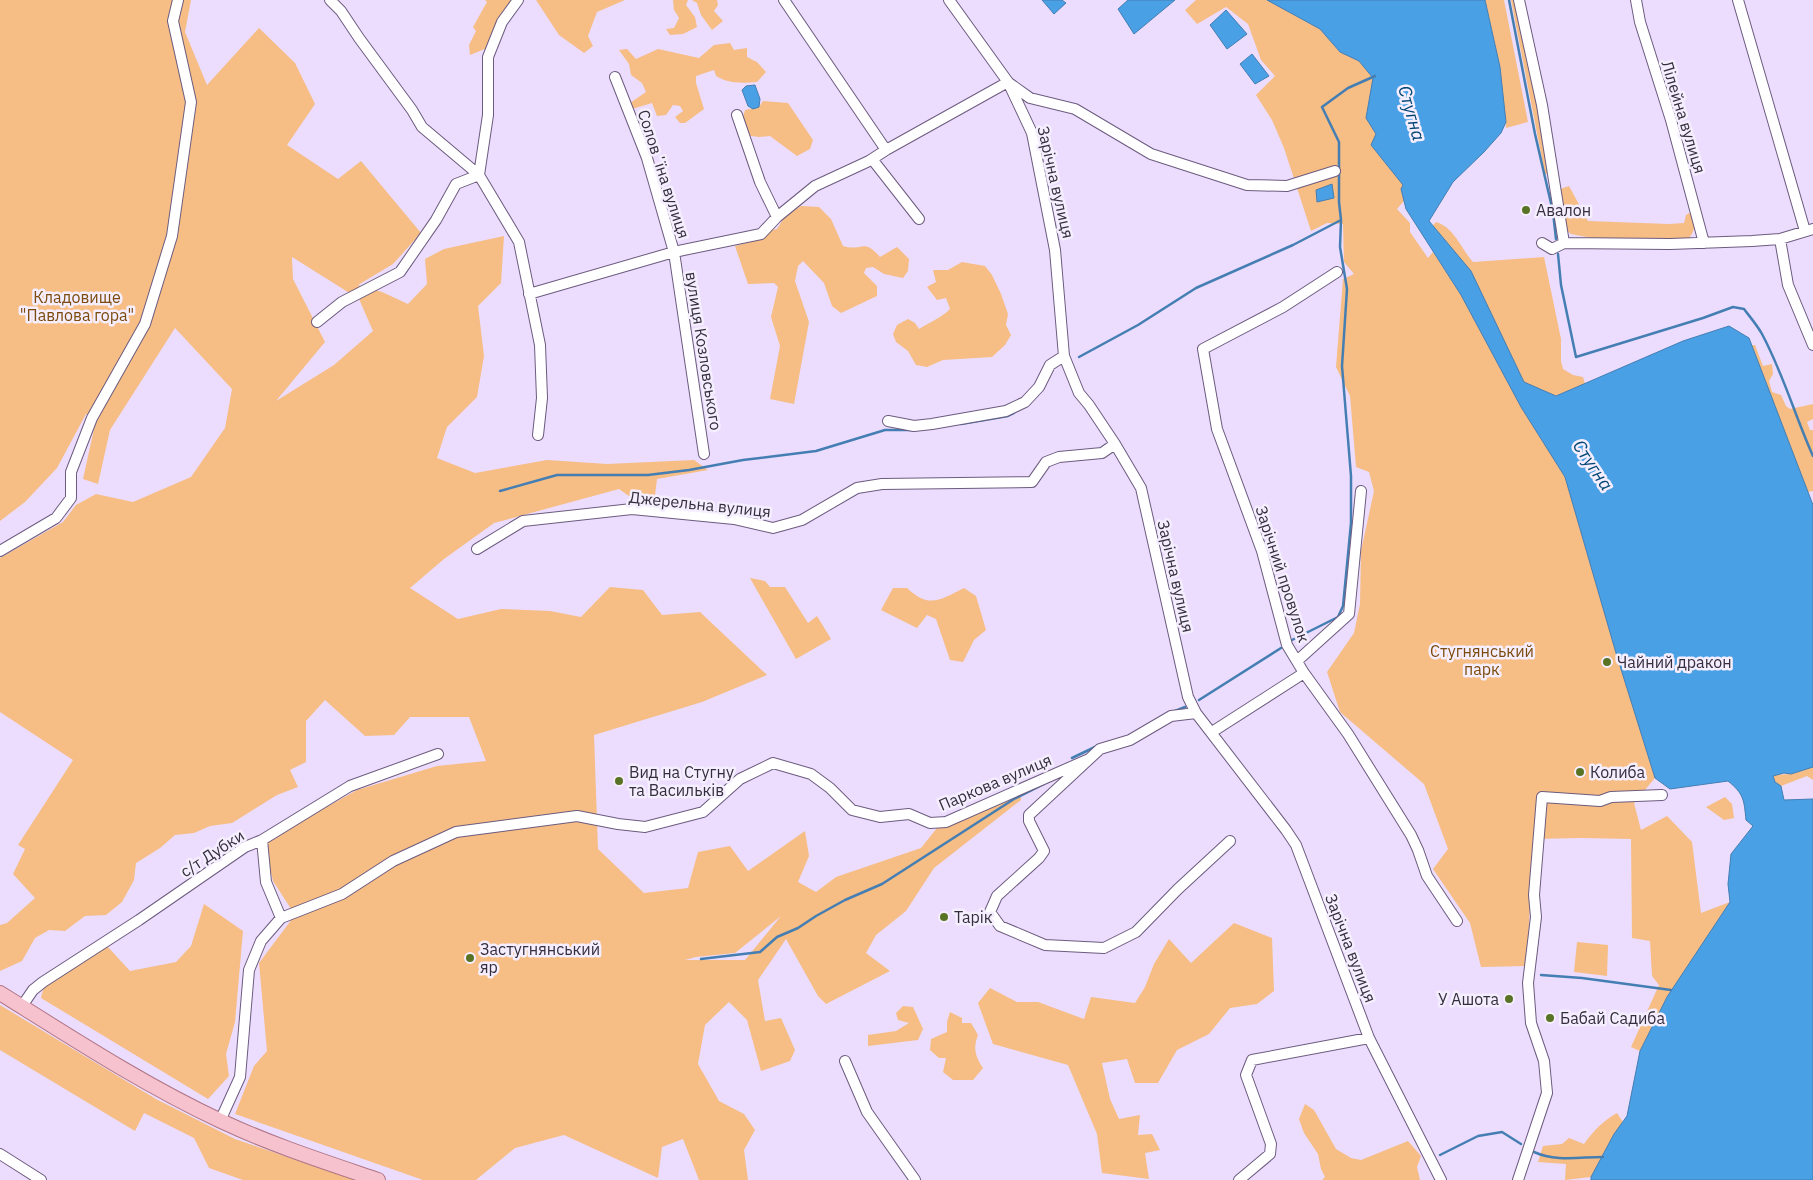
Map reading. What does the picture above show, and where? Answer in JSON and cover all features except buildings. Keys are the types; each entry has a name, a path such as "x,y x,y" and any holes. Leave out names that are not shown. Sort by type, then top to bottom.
{"main road":[{"path":"0,993 174,1097 220,1121 262,1139 378,1180"}],"street":[{"path":"0,551 56,518 71,498 71,472 92,418 145,324 172,236 191,102 173,21 178,0"},
{"path":"330,0 341,11 413,111 422,127 478,175 519,242 528,294 540,345 542,398 538,435"},
{"path":"478,175 488,115 488,57 502,22 518,0"},
{"path":"784,0 886,150 1008,82"},
{"path":"949,0 1008,82 1030,98 1075,109 1151,154 1247,185 1287,186 1335,171"},
{"path":"1520,0 1542,105 1564,243"},
{"name":"Лілейна вулиця","path":"1636,0 1640,22 1671,120 1704,242"},
{"path":"1542,243 1552,249 1564,243 1670,244 1780,240 1809,230 1738,0"},
{"name":"Соловʼїна вулиця","path":"615,77 647,158 674,252"},
{"name":"Зарічна вулиця","path":"1008,82 1032,133 1038,162 1055,250 1064,356 1079,393 1115,444 1141,488 1188,697 1196,713 1296,845 1369,1038 1442,1180"},
{"path":"737,115 760,182 777,217"},
{"name":"Соловʼїна вулиця","path":"528,294 674,252 761,234 777,217 815,186 872,159 886,150"},
{"path":"872,159 918,219"},
{"path":"317,322 342,302 400,272 436,220 456,184 478,175"},
{"path":"1780,240 1788,285 1813,345"},
{"name":"вулиця Козловського","path":"674,252 704,454"},
{"name":"Зарічний провулок","path":"1336,272 1283,307 1203,349 1218,429 1262,551 1287,645 1304,673 1348,734 1410,835 1418,850 1427,876 1457,921"},
{"path":"888,421 914,426 1006,411 1025,402 1039,387 1050,366 1064,356"},
{"name":"Джерельна вулиця","path":"477,549 523,521 632,510 734,519 773,528 802,520 857,488 882,484 1032,482 1046,462 1059,457 1102,453 1115,444"},
{"path":"1297,661 1349,614 1361,491"},
{"path":"1212,732 1304,673"},
{"path":"1196,713 1171,716 1130,740 1100,749 1029,815 1029,822 1044,851 1039,858 997,896 990,912 1000,926 1046,945 1104,948 1136,932 1178,888 1230,841"},
{"name":"с/т Дубки","path":"22,1006 33,990 42,982 138,920 245,847 262,840 350,786 438,754"},
{"name":"Паркова вулиця","path":"281,918 342,894 401,858 456,832 577,816 645,827 703,812 740,779 773,763 810,774 830,788 852,810 880,817 908,814 930,823 946,822 1089,759"},
{"path":"1518,1180 1547,1093 1544,1061 1531,1023 1528,983 1536,917 1534,895 1542,797 1600,801 1611,798 1662,795"},
{"path":"220,1121 240,1077 249,970 261,940 281,918 266,882 262,840"},
{"path":"1239,1180 1270,1154 1271,1144 1246,1075 1252,1060 1369,1038"},
{"path":"845,1061 867,1112 915,1180"},
{"path":"0,1154 41,1180"}],"green space":[{"name":"Кладовище \"Павлова гора\"","path":"0,0 191,0 185,32 207,85 259,28 295,63 315,104 287,145 338,179 361,161 421,233 393,264 358,285 382,292 408,304 427,284 425,259 444,249 504,236 501,283 478,306 484,356 477,397 447,427 437,458 475,473 547,460 607,464 694,460 708,470 657,479 655,495 676,509 643,506 619,489 494,523 444,559 410,588 458,619 501,609 550,611 581,617 610,587 643,590 662,615 700,612 767,675 702,702 594,735 598,849 644,893 688,888 698,852 730,846 748,871 805,831 809,856 798,882 816,892 836,877 921,848 937,828 1020,791 1021,800 934,868 906,911 876,935 866,953 890,971 826,1004 818,996 786,939 758,980 765,1021 781,1018 795,1050 790,1061 761,1071 747,1020 729,1002 705,1025 698,1064 719,1101 744,1114 755,1130 744,1150 748,1180 699,1180 683,1139 662,1147 658,1178 564,1135 515,1148 476,1180 423,1180 235,1114 254,1066 267,1051 259,963 295,915 273,881 264,842 357,790 437,766 486,761 469,717 410,717 394,735 365,736 325,700 306,721 306,762 290,770 298,787 277,795 232,823 210,826 194,833 175,835 160,848 136,863 134,880 122,902 106,915 85,916 65,931 49,930 35,938 22,961 0,971 0,925 7,923 35,898 13,874 25,849 18,845 73,760 0,712 0,558 63,522 76,505 96,494 133,502 191,477 225,428 232,389 175,328 110,430 98,484 83,479 96,420 86,414 57,468 25,502 0,521","holes":["292,257 359,299 373,331 334,365 276,401 325,342 293,279","781,916 745,960 685,960 735,953"]},
{"path":"485,0 513,0 487,48 470,55 469,45 476,31 473,27 487,2"},
{"path":"536,0 625,0 597,12 588,36 593,46 584,53 559,35"},
{"path":"673,0 688,0 686,5 695,17 697,27 683,34 670,35 666,29 674,28 679,18 674,10"},
{"path":"692,0 717,0 718,5 714,11 723,21 712,30 701,15 697,3"},
{"name":"Стугнянський парк","path":"1196,0 1267,0 1320,29 1340,52 1359,61 1373,78 1366,118 1376,134 1371,145 1403,185 1401,190 1404,201 1397,209 1410,223 1410,232 1428,258 1433,252 1461,295 1521,407 1565,477 1616,653 1655,778 1634,803 1641,830 1667,816 1692,842 1701,913 1730,902 1667,997 1640,1051 1631,1047 1659,985 1652,976 1650,941 1632,938 1631,839 1533,839 1527,966 1481,967 1470,923 1433,869 1448,849 1424,784 1340,712 1327,672 1354,633 1360,604 1361,551 1374,491 1369,472 1356,467 1350,396 1336,367 1343,279 1354,274 1344,262 1343,224 1327,223 1311,231 1284,148 1272,120 1256,95 1275,76 1261,60 1248,24 1226,7 1197,24 1185,10"},
{"path":"1485,0 1504,0 1528,122 1506,128 1500,67"},
{"path":"1511,0 1517,0 1550,173 1545,174"},
{"path":"730,43 734,50 747,48 747,57 757,62 766,72 757,82 731,82 716,76 714,70 696,76 696,83 704,109 685,123 680,123 675,117 683,111 680,106 673,105 666,115 657,116 652,103 632,109 630,103 646,92 642,83 631,75 629,64 619,50 627,49 636,59 658,49 699,58 714,45"},
{"path":"763,101 788,103 813,140 810,149 797,156 770,136 744,135 743,117 745,110 759,107"},
{"path":"1569,186 1588,221 1684,223 1686,215 1691,212 1694,219 1693,232 1689,238 1597,239 1571,234 1565,229 1560,189"},
{"path":"801,206 819,207 831,219 843,246 866,246 880,257 897,247 909,259 908,271 903,278 884,274 873,267 866,268 864,273 877,286 877,296 841,313 832,306 824,283 803,261 798,266 795,281 809,322 794,404 770,399 780,346 771,317 778,287 774,283 748,284 735,246 764,238 771,230 777,229 785,216"},
{"path":"1436,222 1453,234 1473,262 1544,257 1561,339 1563,369 1573,375 1583,377 1585,384 1555,396 1524,382 1433,225"},
{"path":"962,262 985,266 992,275 1008,314 1006,325 1011,335 1005,345 992,357 943,360 927,367 916,365 908,351 896,342 893,334 897,325 908,319 915,323 919,329 950,309 946,298 937,300 927,287 936,282 933,270 948,270"},
{"path":"1743,345 1755,345 1763,366 1772,364 1773,374 1769,381 1772,392 1781,395 1786,406 1790,409 1813,404 1813,419 1807,422 1810,430 1813,430 1813,491 1808,492 1779,444"},
{"path":"750,578 765,581 770,587 785,587 808,623 817,616 831,639 796,659"},
{"path":"893,588 907,588 922,599 935,600 964,588 976,596 986,630 974,640 963,662 950,660 936,619 927,615 917,628 881,610"},
{"path":"1813,767 1813,780 1807,776 1781,786 1775,782 1773,775 1791,774"},
{"path":"1725,797 1732,804 1734,818 1724,820 1706,807"},
{"path":"204,904 243,931 235,1022 226,1054 229,1076 208,1099 41,998 44,986 107,946 130,971 176,962 191,946"},
{"path":"1234,923 1272,938 1274,991 1257,1004 1230,1008 1209,1034 1177,1050 1158,1083 1135,1083 1127,1059 1102,1063 1110,1099 1119,1119 1140,1115 1138,1135 1152,1134 1160,1150 1145,1153 1149,1179 1102,1173 1097,1134 1068,1065 993,1044 978,1003 990,988 1017,1002 1038,1002 1084,1019 1091,997 1135,1003 1145,987 1154,964 1169,939 1191,963"},
{"path":"1577,942 1608,945 1607,976 1574,972"},
{"path":"0,1005 156,1099 235,1139 354,1180 243,1180 209,1168 194,1138 144,1113 135,1131 0,1050"},
{"path":"903,1006 913,1007 923,1029 918,1040 868,1046 868,1035 896,1031 909,1023 898,1020 896,1013"},
{"path":"950,1012 962,1018 962,1023 971,1023 978,1035 976,1052 983,1068 973,1080 953,1080 943,1072 946,1058 939,1058 930,1050 931,1039 947,1032"},
{"path":"1305,1104 1314,1110 1336,1149 1351,1158 1361,1160 1408,1141 1421,1156 1417,1167 1420,1180 1322,1180 1325,1177 1318,1154 1304,1133 1299,1119"},
{"path":"1617,1113 1623,1122 1614,1134 1591,1177 1565,1180 1566,1164 1538,1162 1543,1146 1562,1144 1569,1138 1584,1144 1599,1126"}],"water":[{"path":"1042,0 1062,0 1066,3 1054,14"},
{"path":"1128,0 1175,0 1134,34 1118,9"},
{"name":"Стугна","path":"1267,0 1485,0 1500,67 1506,122 1501,133 1453,182 1429,221 1471,271 1524,382 1556,396 1683,341 1729,326 1749,338 1813,505 1813,767 1791,774 1784,773 1773,776 1775,782 1781,786 1784,800 1813,799 1813,1180 1591,1180 1614,1134 1627,1116 1640,1051 1667,997 1730,902 1728,884 1731,854 1753,826 1746,820 1744,802 1740,794 1728,781 1670,789 1655,778 1616,653 1565,477 1521,407 1461,295 1406,209 1401,189 1403,185 1371,145 1376,134 1366,118 1373,78 1359,61 1340,52 1320,29"},
{"path":"1226,10 1247,34 1227,49 1210,25"},
{"path":"1252,54 1269,76 1255,84 1240,64"},
{"path":"755,85 760,99 759,107 753,109 748,106 742,90 746,86"},
{"path":"1332,184 1334,198 1317,202 1316,190"}],"waterway":[{"path":"1509,0 1535,134 1553,212 1556,239"},
{"path":"1079,357 1138,325 1196,288 1293,245 1341,220 1339,202 1339,142 1322,107 1348,88 1375,76"},
{"path":"1292,640 1338,617 1343,606 1351,523 1351,476 1342,366 1347,289 1340,247 1341,220"},
{"path":"1558,254 1561,285 1576,357 1733,307 1744,309 1760,331 1769,349 1783,379 1813,456"},
{"path":"961,424 1008,416 1014,413"},
{"path":"500,491 557,475 648,475 689,470 743,460 816,451 885,430 911,430"},
{"path":"1199,700 1281,648"},
{"path":"1175,711 1185,707"},
{"path":"1072,758 1095,747"},
{"path":"701,959 760,952 777,937 798,928 845,900 882,884 1014,799 1044,784"},
{"path":"1541,975 1582,978 1671,990"},
{"path":"1440,1155 1478,1136 1502,1132 1521,1144"},
{"path":"1534,1152 1559,1158 1603,1157"}],"place":[{"name":"Авалон","path":"1526,210"},
{"name":"Чайний дракон","path":"1607,662"},
{"name":"Колиба","path":"1580,772"},
{"name":"Вид на Стугну та Васильків","path":"619,781"},
{"name":"Тарік","path":"944,917"},
{"name":"Застугнянський яр","path":"470,958"},
{"name":"У Ашота","path":"1509,999"},
{"name":"Бабай Садиба","path":"1550,1018"}]}
